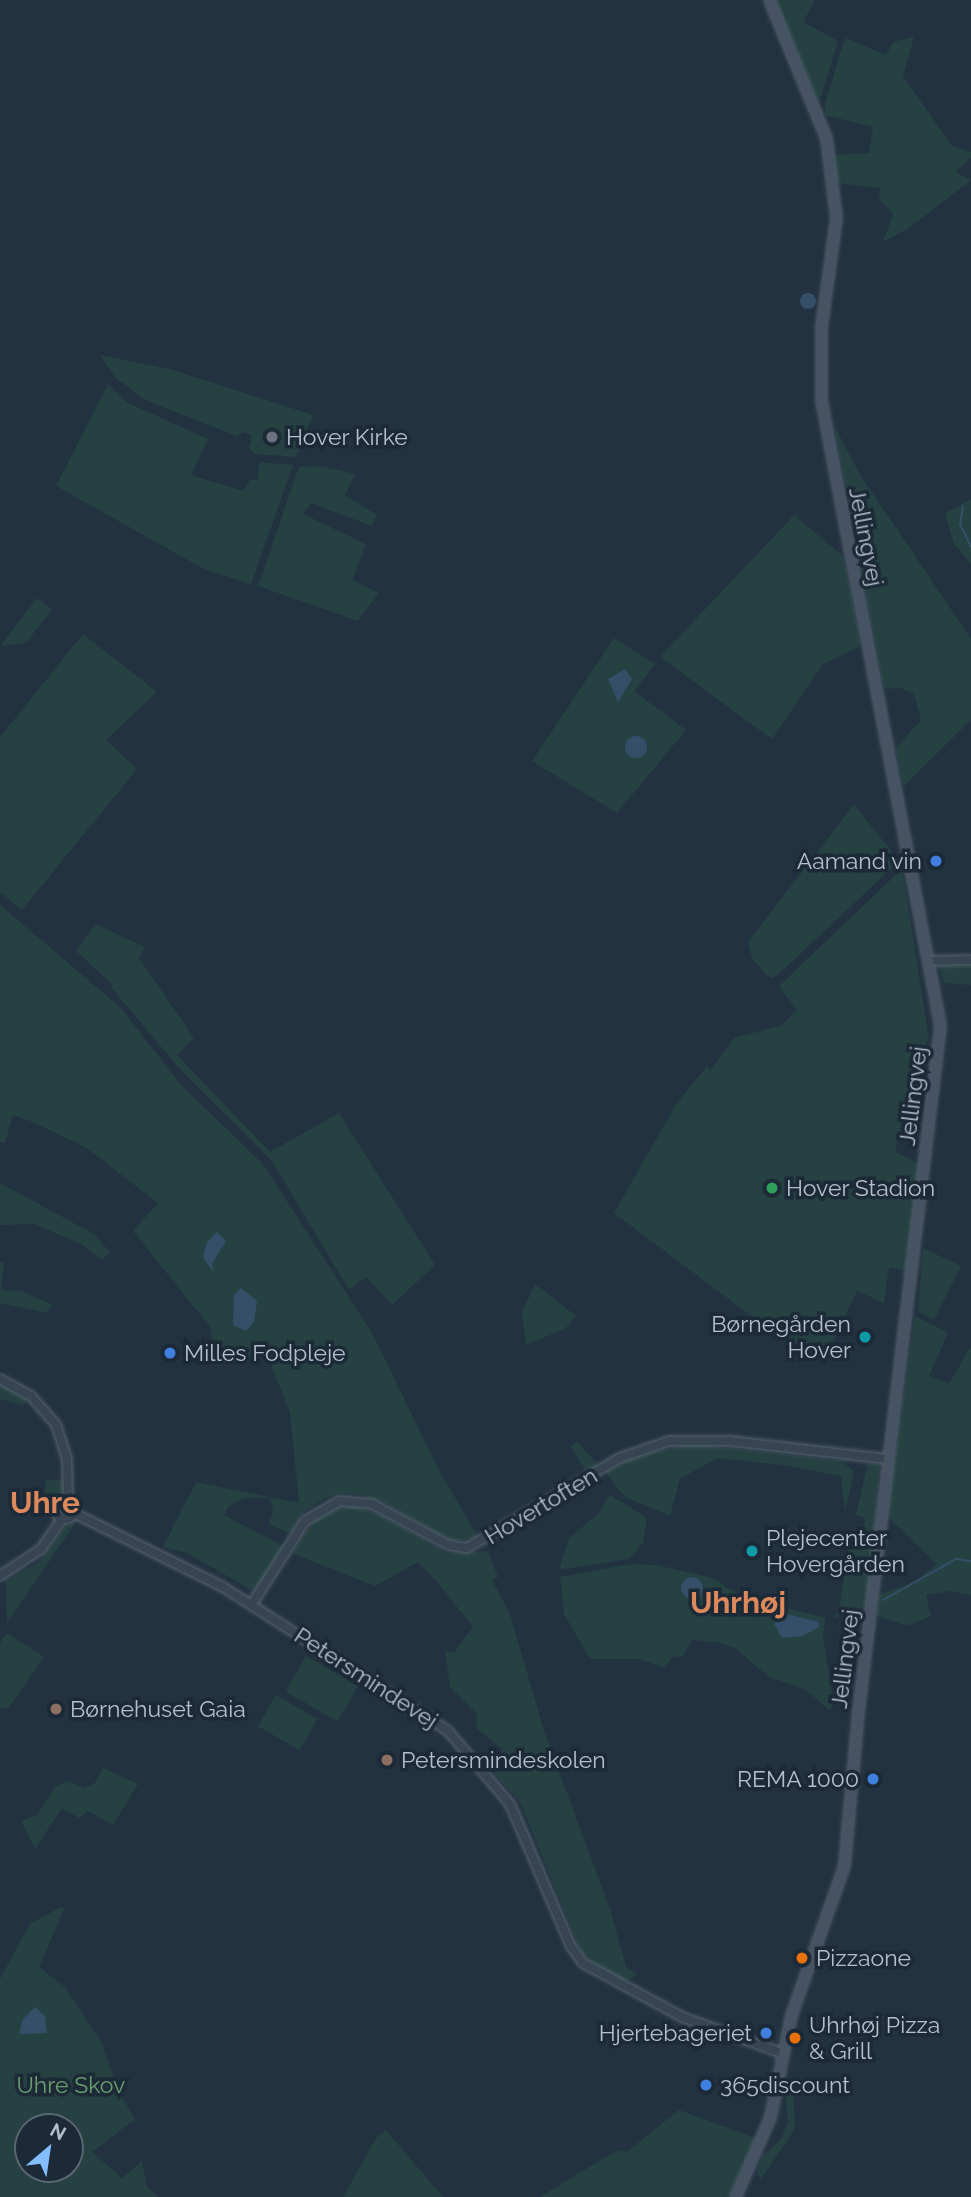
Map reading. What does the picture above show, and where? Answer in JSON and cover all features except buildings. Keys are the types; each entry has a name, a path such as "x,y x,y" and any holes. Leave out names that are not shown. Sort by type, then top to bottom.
{"main road":[{"name":"Jellingvej","path":"735,2197 770,2117 791,2015 844,1865 888,1459 939,1046 929,961 821,400 821,327 836,218 826,138 769,0"}],"street":[{"path":"929,961 971,960"},
{"path":"0,1379 31,1396 56,1425 69,1466 68,1501 74,1513 62,1519 41,1549 0,1576"},
{"name":"Hovertoften","path":"252,1604 305,1521 334,1502 372,1504 444,1544 463,1548 489,1539 620,1458 669,1441 710,1440 888,1459"},
{"path":"62,1519 56,1506 68,1501"},
{"name":"Petersmindevej","path":"74,1513 252,1604 448,1731 477,1760 519,1820 571,1946 591,1969 682,2017 782,2053"}],"green space":[{"path":"775,0 815,0 803,22 838,41 819,103"},
{"path":"914,37 903,76 952,146 971,152 971,158 955,172 971,180 908,229 883,242 893,214 879,199 880,188 837,183 832,155 869,153 873,127 825,115 825,103 845,38 886,55 893,42"},
{"path":"100,355 173,370 313,415 296,457 255,454 249,448 252,436 243,432 237,436 145,400 115,377"},
{"path":"108,384 128,403 208,439 191,475 243,491 250,480 258,479 259,462 293,465 251,584 204,569 56,486"},
{"path":"834,425 859,473 971,639 971,720 903,787 896,748 921,720 914,694 901,688 884,689"},
{"path":"319,466 355,474 345,495 377,515 372,526 311,503 303,514 366,544 352,580 379,593 358,621 258,586 299,467"},
{"path":"971,499 971,564 954,544 945,513"},
{"path":"794,515 844,557 861,646 823,664 772,739 660,657"},
{"path":"37,598 52,609 26,643 0,646"},
{"path":"83,634 157,692 106,740 137,769 22,910 0,892 0,737"},
{"path":"614,638 655,664 634,691 686,730 617,813 532,761"},
{"path":"854,804 899,861 781,972 773,978 766,975 752,958 748,942"},
{"name":"Hover Stadion","path":"902,869 929,1038 915,1063 895,1152 919,1163 906,1271 889,1267 884,1303 857,1291 825,1358 774,1333 614,1213 677,1103 707,1066 710,1071 734,1038 782,1025 797,1010 779,986"},
{"path":"0,905 121,1008 180,1084 263,1164 372,1333 440,1472 479,1538 451,1541 386,1504 363,1495 343,1493 325,1498 304,1512 290,1534 269,1524 273,1510 270,1498 244,1498 228,1507 224,1515 283,1546 254,1592 188,1553 163,1547 196,1482 299,1503 290,1412 266,1353 218,1366 210,1327 133,1231 158,1203 85,1147 33,1122 13,1115 5,1143 0,1142"},
{"path":"95,924 145,947 139,958 194,1038 177,1055 270,1152 339,1113 435,1265 392,1305 366,1277 349,1290 272,1161 178,1067 111,987 113,985 76,951"},
{"path":"971,965 971,985 944,983 939,966"},
{"path":"0,1183 94,1234 110,1252 102,1260 81,1244 34,1224 0,1225"},
{"path":"923,1248 961,1266 934,1320 918,1311"},
{"path":"0,1261 4,1262 1,1290 21,1291 53,1305 46,1313 0,1303"},
{"path":"535,1284 576,1316 565,1329 526,1345 522,1312"},
{"path":"915,1316 948,1333 929,1376 949,1384 971,1346 971,1595 950,1591 926,1595 931,1616 907,1626 877,1616 879,1595 914,1582 937,1564 887,1516"},
{"path":"0,1381 27,1397 24,1406 0,1399"},
{"path":"577,1441 598,1465 586,1472 571,1447"},
{"path":"692,1444 841,1461 854,1471 845,1512 841,1476 783,1465 717,1458 680,1479 670,1516 625,1497 605,1472 632,1457"},
{"path":"868,1463 880,1464 867,1605 832,1619 839,1609 850,1540 862,1541 865,1518 856,1515"},
{"path":"46,1480 65,1480 64,1489 55,1498 44,1496"},
{"path":"610,1495 647,1518 643,1543 629,1559 559,1570 569,1538 597,1515"},
{"path":"353,1506 381,1515 447,1553 488,1551 498,1577 492,1580 510,1614 544,1731 610,1909 626,1967 637,1974 631,1979 625,1981 595,1966 581,1951 520,1802 491,1770 502,1749 477,1729 477,1714 450,1687 445,1651 454,1653 473,1627 440,1585 418,1562 375,1586 291,1553 316,1519 330,1510"},
{"path":"76,1522 7,1623 6,1581 37,1563 65,1527"},
{"path":"632,1564 657,1565 712,1578 742,1597 826,1618 823,1636 833,1701 830,1710 803,1688 769,1677 735,1648 717,1642 692,1640 683,1656 672,1657 665,1668 638,1659 590,1659 564,1614 560,1577"},
{"path":"7,1633 44,1657 8,1709 0,1708 0,1643"},
{"path":"306,1656 358,1686 337,1722 286,1692"},
{"path":"276,1695 318,1719 300,1750 258,1726"},
{"path":"103,1768 138,1784 113,1825 88,1811 79,1818 62,1808 35,1849 21,1821 37,1815 56,1786 69,1781 84,1788 95,1783"},
{"name":"Uhre Skov","path":"61,1907 64,1909 39,1967 65,1987 102,2043 119,2092 135,2119 92,2152 122,2178 142,2161 147,2187 159,2197 0,2197 0,1979 30,1924"},
{"path":"784,2081 793,2086 795,2129 760,2180 757,2169 762,2156 781,2139 788,2122"},
{"path":"679,2110 755,2138 729,2197 540,2197 619,2150 627,2152"},
{"path":"386,2130 443,2197 343,2197 376,2138"}],"water":[{"path":"808,293 816,301 808,309 800,301"},
{"path":"625,669 632,679 618,702 608,679"},
{"path":"636,736 644,739 647,747 644,755 636,758 628,755 625,747 628,739"},
{"path":"217,1232 226,1241 212,1264 214,1272 203,1258 207,1242"},
{"path":"241,1288 257,1301 254,1322 246,1331 233,1325 234,1294"},
{"path":"692,1577 702,1584 703,1588 696,1598 692,1599 682,1592 681,1588 688,1578"},
{"path":"782,1613 819,1622 819,1627 803,1636 782,1638 774,1624"},
{"path":"35,2007 45,2016 47,2033 19,2034 23,2019"}],"waterway":[{"path":"963,506 960,524 971,547"},
{"path":"883,1600 956,1559 971,1561"},
{"path":"845,1617 861,1610"}],"place":[{"name":"Hover Kirke","path":"272,437"},
{"name":"Aamand vin","path":"936,861"},
{"name":"Hover Stadion","path":"772,1188"},
{"name":"Børnegården Hover","path":"865,1337"},
{"name":"Milles Fodpleje","path":"170,1353"},
{"name":"Plejecenter Hovergården","path":"752,1551"},
{"name":"Børnehuset Gaia","path":"56,1709"},
{"name":"Petersmindeskolen","path":"387,1760"},
{"name":"REMA 1000","path":"873,1779"},
{"name":"Pizzaone","path":"802,1958"},
{"name":"Hjertebageriet","path":"766,2033"},
{"name":"Uhrhøj Pizza & Grill","path":"795,2038"},
{"name":"365discount","path":"706,2085"}],"district":[{"name":"Uhre","path":"45,1503"},
{"name":"Uhrhøj","path":"738,1603"}]}
